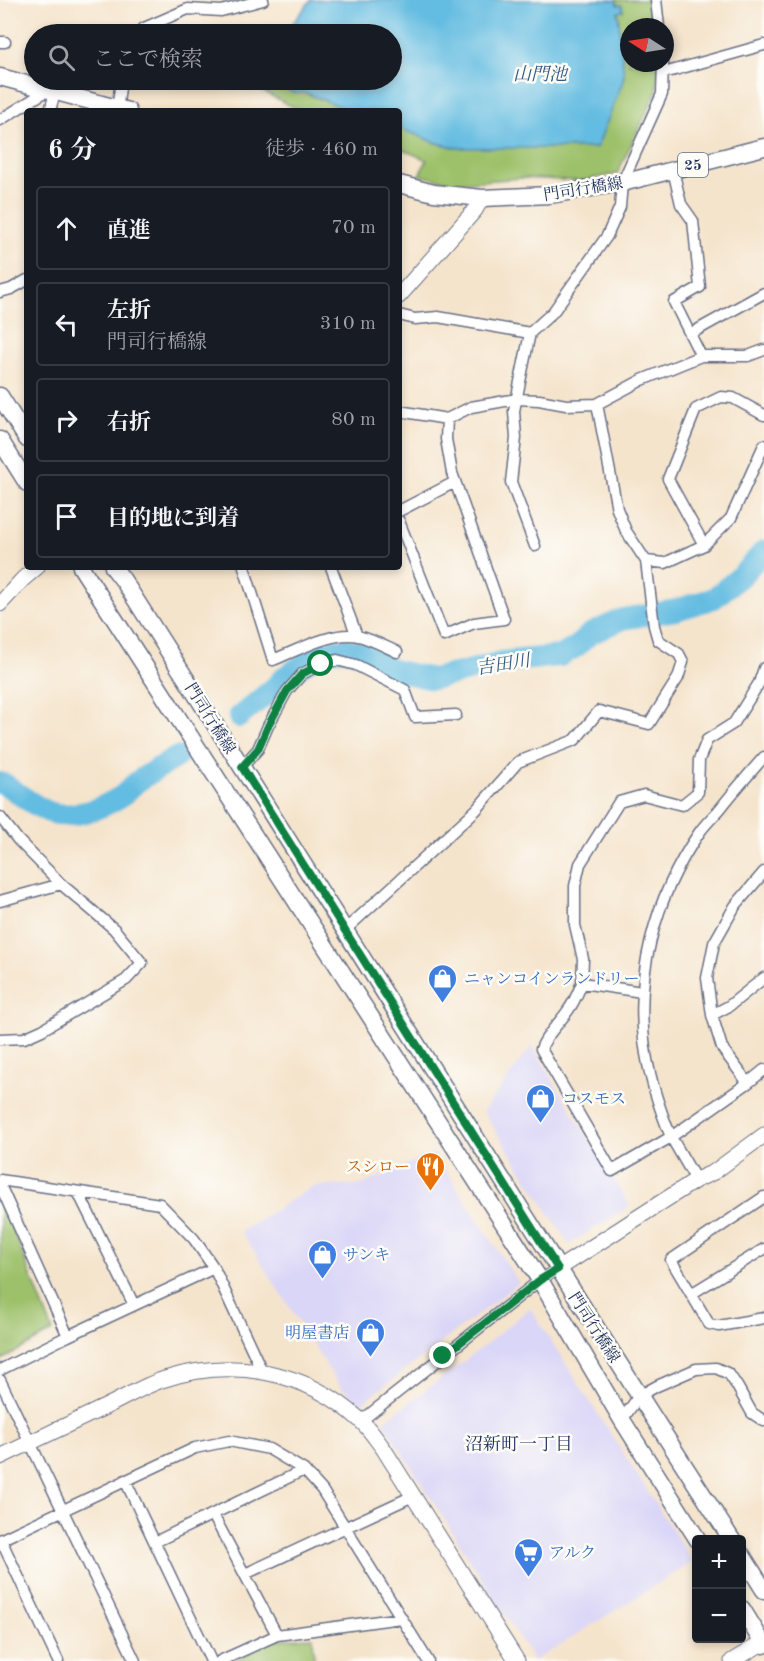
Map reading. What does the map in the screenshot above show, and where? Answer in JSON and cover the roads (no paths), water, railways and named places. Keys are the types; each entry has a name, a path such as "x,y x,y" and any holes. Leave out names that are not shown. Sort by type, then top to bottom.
{"main road":[{"path":"0,77 24,84"},
{"path":"47,90 114,108"},
{"name":"門司行橋線","path":"402,185 434,193 482,198 550,195 622,183 764,147"},
{"path":"0,396 24,434"},
{"path":"0,440 6,460 24,480"},
{"name":"門司行橋線","path":"83,570 540,1280 622,1420 695,1535"},
{"name":"門司行橋線","path":"115,570 729,1535"},
{"path":"746,1563 764,1590"},
{"path":"746,1618 763,1644"}],"street":[{"path":"151,24 186,5 221,11 262,0"},
{"path":"657,0 658,18"},
{"path":"674,65 764,45"},
{"path":"535,546 512,482 516,438 514,411 530,333 553,312 607,236 620,207 622,183 662,94 663,72"},
{"path":"121,90 121,108"},
{"path":"50,108 51,91"},
{"path":"0,120 51,91"},
{"path":"673,170 681,204 693,221 700,287 674,302 701,356"},
{"path":"402,293 476,210 482,198"},
{"path":"0,292 24,282"},
{"path":"690,334 764,293"},
{"path":"402,316 415,319 438,317 530,333"},
{"path":"402,412 447,419 471,407 517,399 566,405 597,404 642,380 701,356 748,356 764,350"},
{"path":"704,545 668,479 696,409 721,397 733,398 764,415"},
{"path":"344,931 476,810 518,762 574,740 599,711 649,724 678,678 682,662 679,654 658,640 654,626 646,561 626,531 617,508 597,404"},
{"path":"402,529 444,636 474,623 504,619 452,473 446,439 447,419"},
{"path":"646,561 664,563 704,545 731,518 764,446"},
{"path":"402,509 455,482"},
{"path":"0,604 34,570"},
{"path":"245,570 273,660 323,640 345,635 357,636 397,652"},
{"path":"332,570 357,636"},
{"path":"242,767 258,749 287,691 302,674 321,664 337,660 356,665 405,690 415,717 456,715"},
{"path":"764,668 759,683 734,723 707,740 699,760 698,792 682,805 644,795 619,802 580,864 574,904 575,925 583,959 582,983 570,1009 540,1049 612,1171 671,1137 764,1070"},
{"path":"696,1180 671,1137 660,1108 646,1054 642,992 646,962 663,899 679,866 700,832 764,757"},
{"path":"0,817 18,840 61,884 114,929 142,963 126,980 42,1030 24,1038 0,1039"},
{"path":"748,1083 722,1048 712,1015 707,978 714,943 735,906 764,872"},
{"path":"0,901 61,884"},
{"path":"712,1015 729,1006 764,978"},
{"path":"582,983 642,992"},
{"path":"361,1420 540,1280 696,1180 714,1172 764,1135"},
{"path":"0,1180 160,1204 194,1239 214,1268 262,1371"},
{"path":"0,1185 68,1336"},
{"path":"78,1192 134,1305"},
{"path":"764,1197 671,1260 709,1324 718,1326 764,1318"},
{"path":"692,1294 764,1249"},
{"path":"0,1370 214,1268"},
{"path":"0,1457 163,1380 193,1371 225,1368 262,1371 308,1384 335,1400 361,1420 383,1448 517,1661"},
{"path":"622,1420 639,1396 657,1386 696,1370 716,1368 729,1374 752,1413 764,1421"},
{"path":"0,1380 135,1661"},
{"path":"58,1661 0,1540 195,1448 229,1442 269,1449 304,1470 322,1490 428,1661"},
{"path":"154,1542 304,1470"},
{"path":"125,1480 211,1661"},
{"path":"245,1574 413,1496"},
{"path":"213,1515 277,1635"},
{"path":"220,1661 277,1635 401,1618"},
{"path":"732,1661 763,1644"}],"water":[{"name":"山門池","path":"311,0 616,0 617,5 622,5 623,11 618,12 620,72 624,74 598,145 595,148 459,148 437,143 402,129 402,108 344,108 306,93 294,93 288,90 402,90 402,24 292,24"}],"waterway":[{"name":"吉田川","path":"239,717 284,677 324,652 346,649 361,653 392,670 433,679 500,662 560,656 576,647 590,634 623,619 676,610 714,598 741,576 764,551"},
{"name":"吉田川","path":"0,783 49,812 76,814 112,801 142,778 177,757"}],"place":[{"name":"ニャンコインランドリー","path":"443,1004"},
{"name":"コスモス","path":"541,1124"},
{"name":"スシロー","path":"431,1192"},
{"name":"サンキ","path":"322,1280"},
{"name":"明屋書店","path":"370,1358"},
{"name":"アルク","path":"528,1578"}],"district":[{"name":"沼新町一丁目","path":"519,1444"}]}
